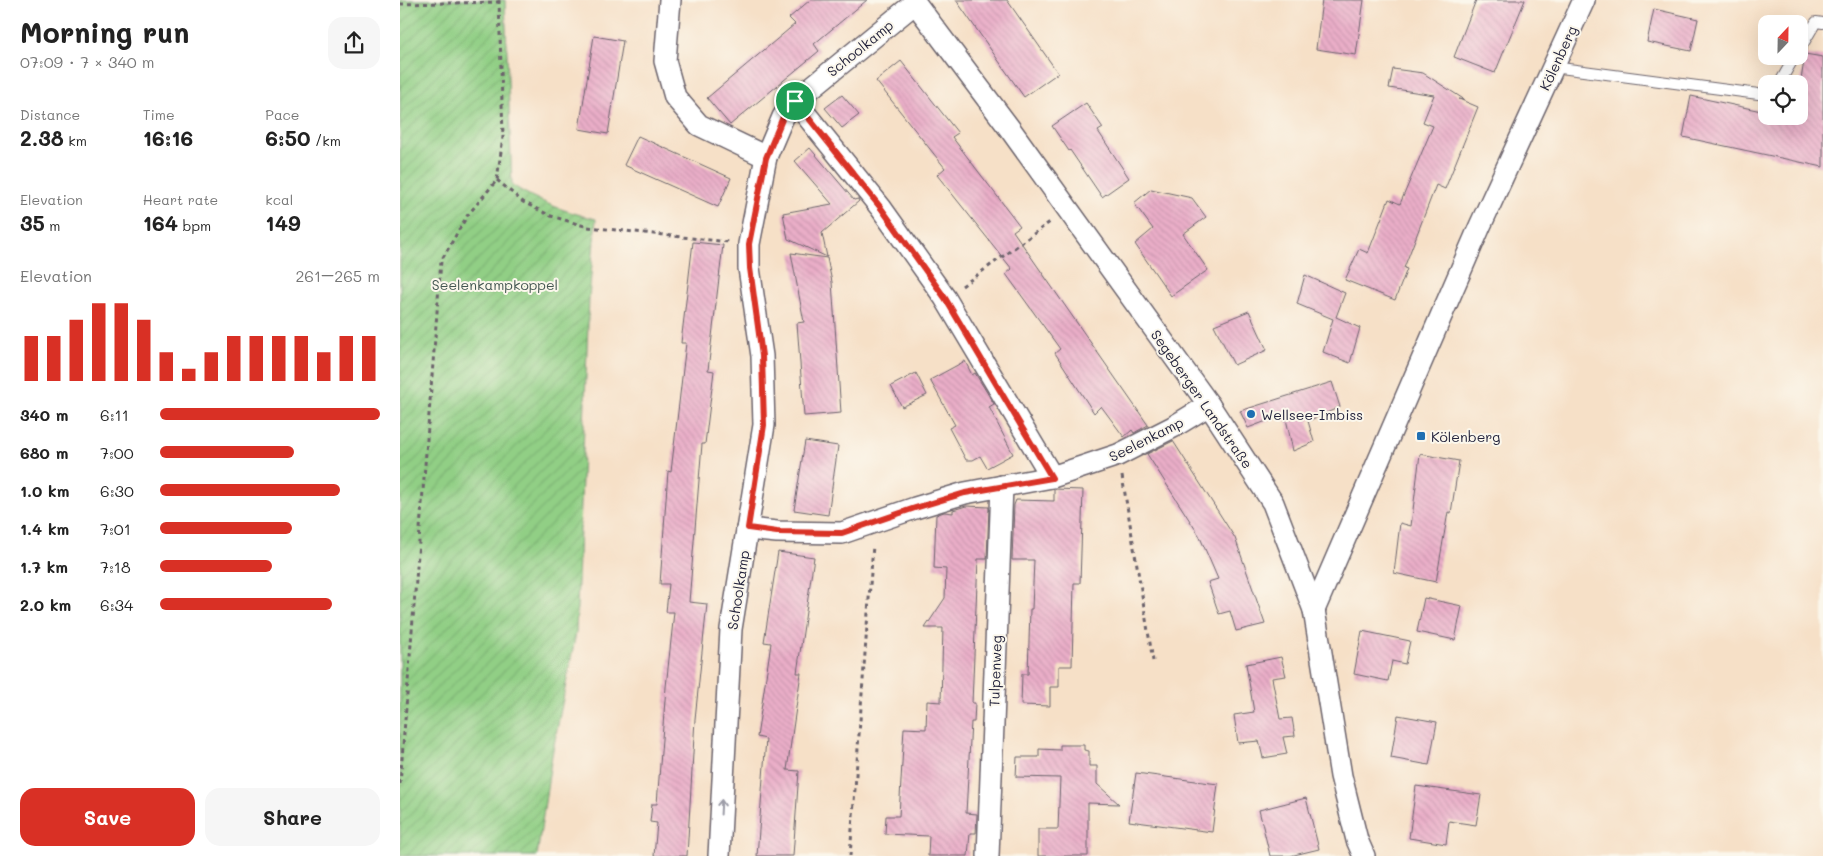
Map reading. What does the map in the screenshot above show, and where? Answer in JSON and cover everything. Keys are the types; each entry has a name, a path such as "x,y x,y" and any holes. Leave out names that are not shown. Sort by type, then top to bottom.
{"street":[{"path":"670,0 665,61 675,97 699,125 766,158"},
{"name":"Kölenberg","path":"1314,610 1476,235 1584,0"},
{"name":"Schoolkamp","path":"719,856 731,629 764,425 762,356 750,268 749,244 766,158 783,117 795,101 914,1"},
{"name":"Segeberger Landstraße","path":"914,1 1010,129 1209,405 1273,503 1314,610 1341,776 1357,840 1364,856"},
{"path":"795,101 881,208 945,298 1052,478"},
{"name":"Seelenkamp","path":"748,528 777,532 842,533 965,493 1052,478 1118,455 1209,405"},
{"name":"Tulpenweg","path":"988,856 1002,486"}],"lane":[{"path":"1808,36 1816,22 1823,24"},
{"path":"1553,67 1758,94"}],"path":[{"path":"400,4 500,1 502,137 497,180 467,216 441,260 400,784"},
{"path":"497,180 523,202 551,216 588,227 749,244"},
{"path":"977,275 1067,210"},
{"path":"1118,455 1153,661"},
{"path":"850,856 874,522"}],"green space":[{"name":"Seelenkampkoppel","path":"400,0 505,0 512,185 552,206 596,219 589,298 576,633 552,755 537,856 400,856"}],"building":[{"path":"810,0 867,0 814,44 819,51 730,125 707,98 795,24 789,18"},
{"path":"956,0 1007,0 1058,73 1024,97"},
{"path":"1322,0 1364,0 1356,55 1316,49"},
{"path":"1476,0 1525,0 1495,73 1454,57"},
{"path":"1654,9 1698,19 1691,51 1647,42"},
{"path":"594,36 623,41 608,134 579,129"},
{"path":"1808,54 1823,57 1823,167 1683,137 1691,96 1758,110 1758,125 1808,125 1808,75 1802,75 1803,65 1808,65"},
{"path":"901,61 958,133 952,137 1020,226 1013,231 1148,425 1134,433 1132,430 1124,437 1101,406 1094,413 1055,353 1060,349 1006,274 1012,269 937,175 945,168 876,81"},
{"path":"1393,69 1423,73 1465,100 1459,99 1478,107 1445,189 1436,185 1404,268 1407,269 1395,300 1345,280 1359,249 1368,253 1389,199 1400,204 1433,126 1423,122 1434,95 1389,88"},
{"path":"842,95 859,115 842,128 825,108"},
{"path":"1086,103 1103,128 1098,131 1129,178 1102,197 1052,126"},
{"path":"638,136 731,178 718,207 624,165"},
{"path":"810,148 854,200 858,199 859,201 822,233 827,257 788,239 783,213 832,204 795,161"},
{"path":"1151,189 1192,198 1206,217 1183,234 1208,270 1171,296 1135,244 1153,229 1134,203"},
{"path":"693,242 723,245 708,370 714,371 705,444 702,444 689,602 707,604 695,719 687,856 654,856 657,823 650,822 652,804 657,804 674,612 666,612 669,584 660,584 668,471 671,472 686,343 681,343"},
{"path":"791,253 827,258 832,282 841,413 804,416 797,323 804,322"},
{"path":"1305,275 1345,293 1336,317 1360,328 1350,363 1323,352 1333,319 1297,304"},
{"path":"1249,311 1267,350 1234,365 1214,325"},
{"path":"965,361 972,375 975,373 994,404 989,407 1013,454 987,468 980,456 973,460 966,460 949,428 955,425 930,380"},
{"path":"916,373 927,395 902,407 891,386"},
{"path":"1332,382 1340,407 1308,421 1314,442 1293,451 1285,414 1248,428 1240,411"},
{"path":"805,441 838,446 828,515 794,510"},
{"path":"1173,441 1235,538 1265,624 1236,631 1230,611 1219,614 1208,582 1218,579 1199,535 1147,454"},
{"path":"1420,454 1459,461 1451,513 1448,512 1436,582 1394,573 1400,523 1411,526"},
{"path":"1054,489 1083,490 1080,583 1074,583 1072,666 1059,666 1059,687 1050,687 1050,706 1021,705 1022,674 1028,674 1034,560 1012,560 1014,505 1016,500 1054,501"},
{"path":"966,506 989,507 987,559 978,559 972,703 975,703 974,722 971,722 966,813 977,814 976,833 970,833 968,856 928,856 929,836 885,834 886,816 899,816 904,728 926,729 927,701 941,702 943,628 925,628 945,598 946,569 934,568 936,515 944,512 953,513 953,510"},
{"path":"778,552 814,557 797,673 801,673 787,770 799,771 793,856 757,856 766,739 757,737 771,643 764,642"},
{"path":"1424,598 1462,606 1455,640 1417,632"},
{"path":"1362,631 1410,641 1405,664 1392,661 1388,681 1354,674"},
{"path":"1281,657 1286,676 1272,678 1280,719 1292,718 1295,736 1283,737 1287,754 1263,758 1259,741 1238,743 1234,715 1254,712 1246,664"},
{"path":"1398,715 1437,722 1429,765 1391,758"},
{"path":"1060,745 1084,745 1084,750 1089,751 1089,766 1097,766 1097,784 1119,804 1088,803 1088,856 1038,856 1038,829 1058,829 1060,778 1016,777 1017,757 1039,757 1039,749 1060,750"},
{"path":"1136,773 1218,784 1212,832 1129,821"},
{"path":"1416,786 1481,795 1476,825 1449,821 1446,844 1409,838"},
{"path":"1306,798 1319,849 1290,856 1270,856 1259,810"}],"place":[{"name":"Wellsee-Imbiss","path":"1251,414"},
{"name":"Kölenberg","path":"1421,436"}],"route":[{"path":"795,101 881,208 945,298 1052,478 965,493 842,533 777,532 748,528 764,425 762,356 750,268 749,244 766,158 783,117 795,101"}]}
